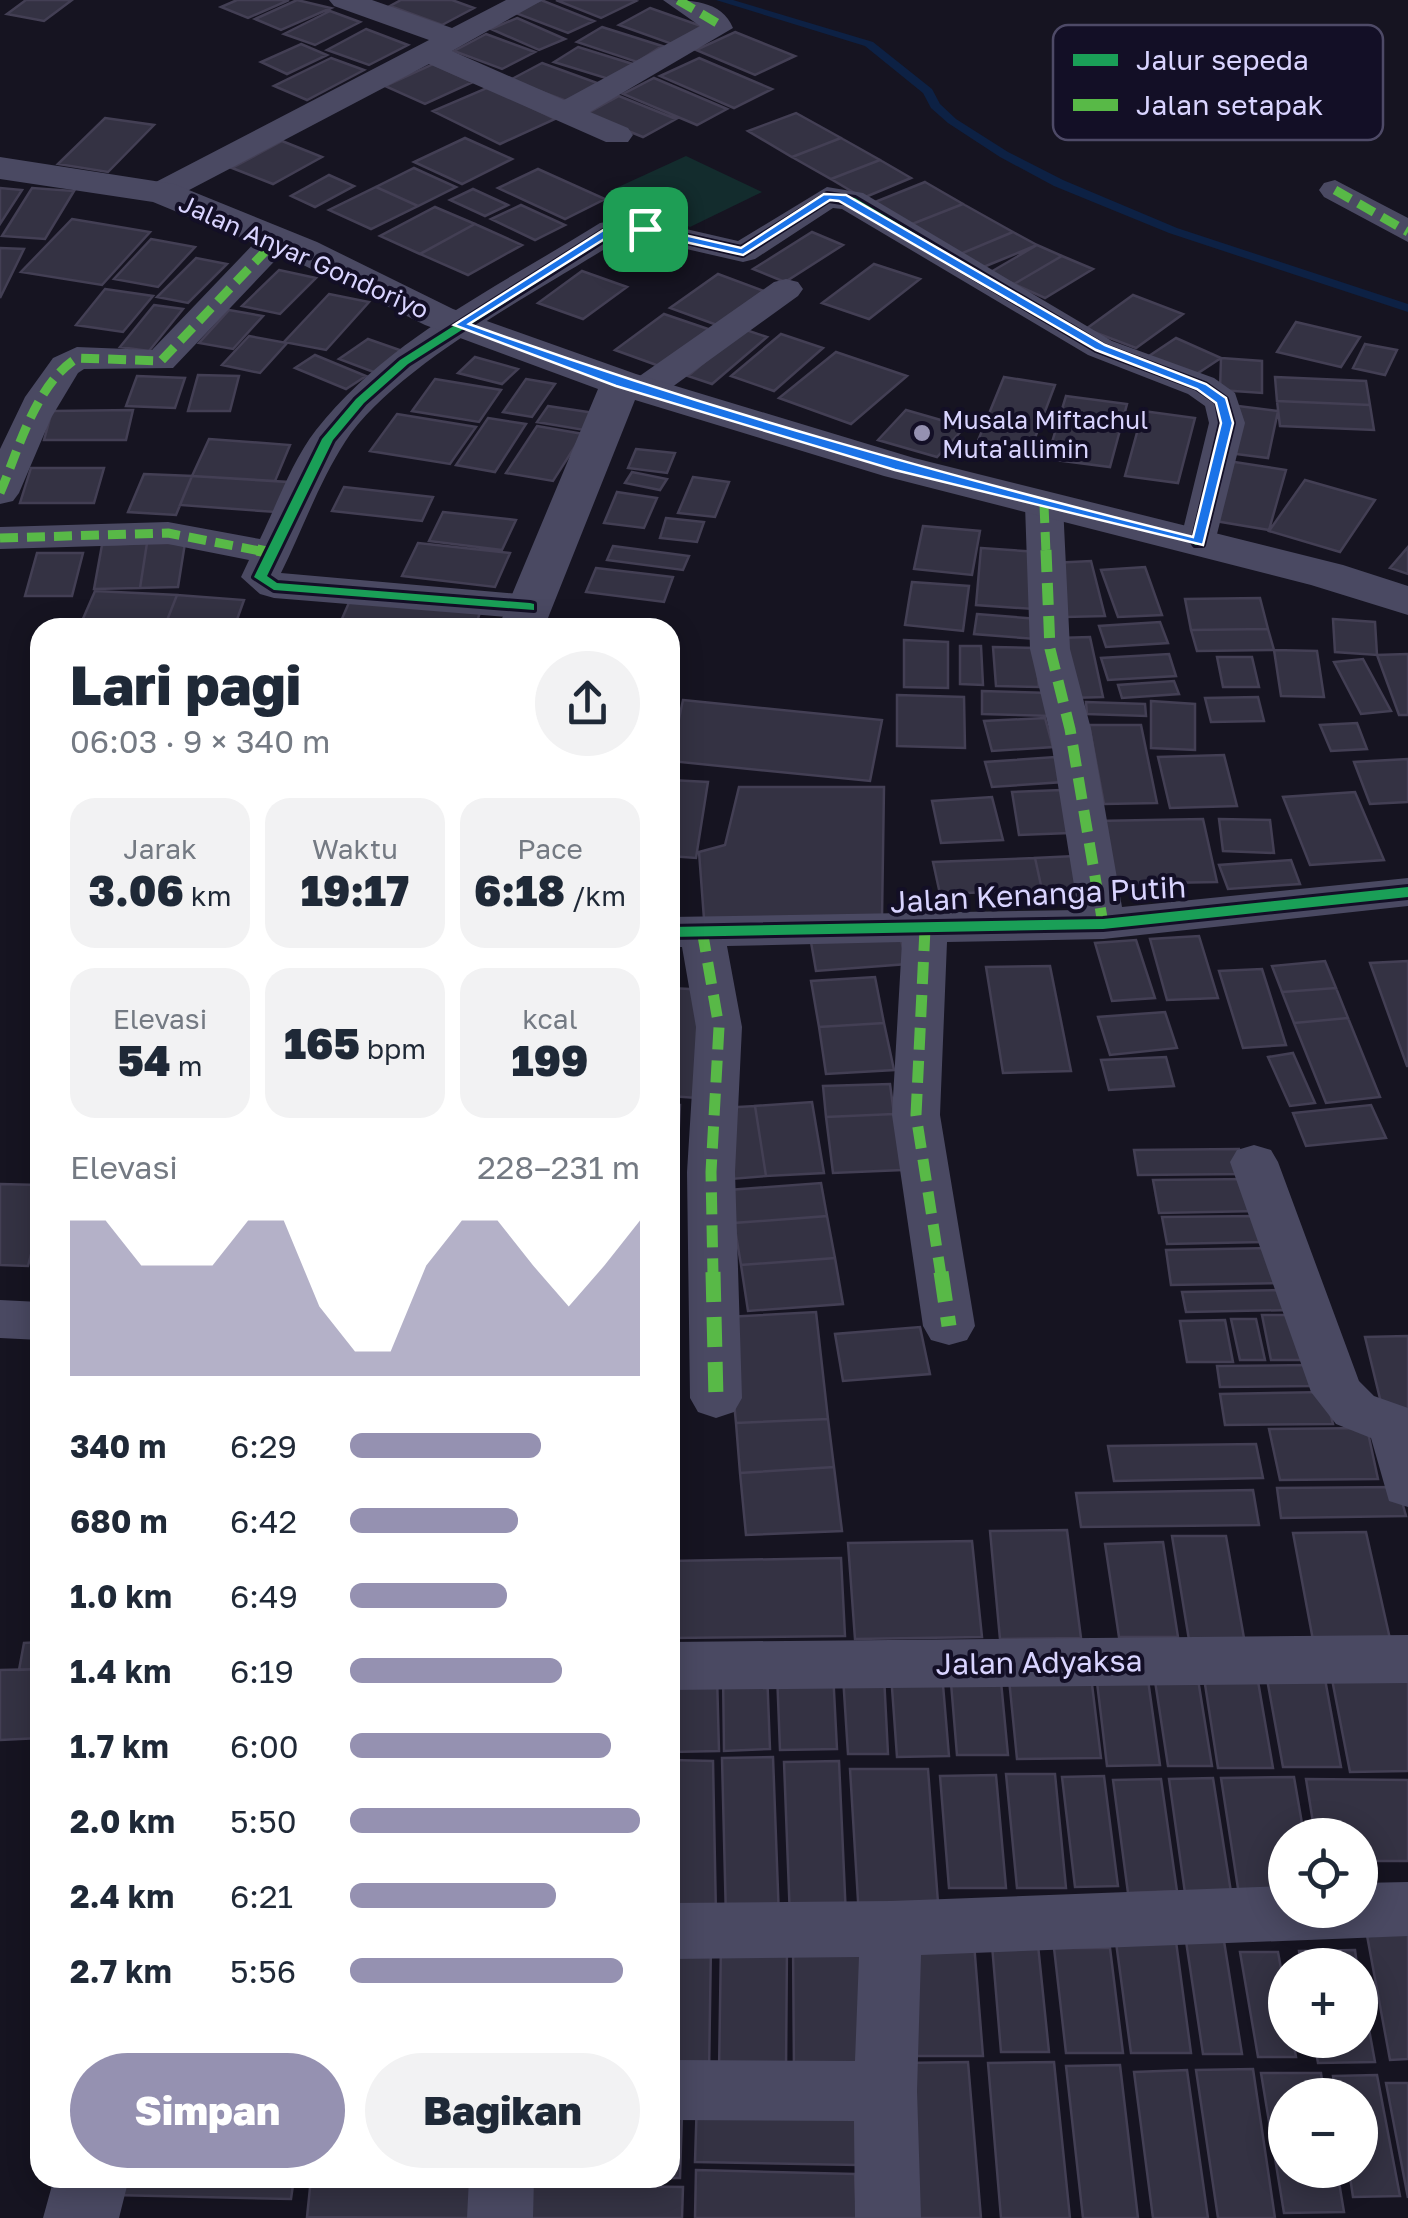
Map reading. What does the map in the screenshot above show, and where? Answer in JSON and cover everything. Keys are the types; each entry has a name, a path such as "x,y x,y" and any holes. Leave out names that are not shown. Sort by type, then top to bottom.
{"street":[{"path":"344,0 617,135"},
{"path":"160,192 528,0"},
{"path":"568,112 718,28 717,23 678,0"},
{"name":"Jalan Anyar Gondoriyo","path":"0,168 160,192 276,240 460,325 632,387 899,467 1198,542 1408,601"},
{"path":"1335,190 1408,232"},
{"path":"786,289 632,387 525,618 274,586 260,577 328,439 360,401 404,362 612,230 634,227 743,252 828,197 842,197 1100,348 1201,386 1222,401 1227,423 1198,542"},
{"path":"0,492 45,395 66,362 78,358 162,361 276,240"},
{"path":"1044,504 1050,650 1070,729 1103,924"},
{"path":"0,538 168,533 271,552"},
{"name":"Jalan Kenanga Putih","path":"686,931 1103,924 1408,892"},
{"path":"925,929 916,1116 949,1326"},
{"path":"686,931 719,1026 711,1172 716,1398"},
{"path":"1254,1162 1336,1392 1355,1410 1395,1426 1408,1486"},
{"path":"0,1320 30,1321"},
{"name":"Jalan Adyaksa","path":"680,1666 1408,1659"},
{"path":"680,1931 891,1929 1408,1909"},
{"path":"888,2218 885,2091 891,1929"},
{"path":"680,2090 885,2091"},
{"path":"81,2218 89,2188"},
{"path":"500,2218 502,2188"}],"green space":[{"path":"686,156 762,192 690,227 614,189"}],"building":[{"path":"26,0 72,0 44,21 7,14"},
{"path":"237,0 289,0 248,18 221,7"},
{"path":"297,0 331,8 281,30 255,19"},
{"path":"401,0 452,0 474,8 442,25 390,6"},
{"path":"541,0 594,21 568,33 513,12"},
{"path":"556,0 633,0 636,1 601,18"},
{"path":"650,8 704,27 672,44 619,25"},
{"path":"330,11 360,22 315,45 284,34"},
{"path":"517,18 565,39 539,50 491,29"},
{"path":"602,27 662,46 637,62 577,42"},
{"path":"366,29 408,45 369,65 327,50"},
{"path":"735,32 795,56 755,75 696,50"},
{"path":"486,34 535,52 502,69 454,51"},
{"path":"301,44 327,55 287,74 261,62"},
{"path":"578,47 636,65 612,80 554,62"},
{"path":"331,58 364,70 307,100 274,86"},
{"path":"699,58 772,89 734,108 660,76"},
{"path":"542,63 600,84 569,102 510,80"},
{"path":"433,64 473,82 425,104 385,86"},
{"path":"654,78 727,109 697,125 623,94"},
{"path":"489,87 555,119 500,144 433,111"},
{"path":"619,96 676,119 643,137 586,114"},
{"path":"796,113 841,138 792,157 748,131"},
{"path":"105,118 154,125 108,172 58,164"},
{"path":"465,138 512,159 462,184 414,162"},
{"path":"841,138 880,160 831,179 792,157"},
{"path":"282,141 322,157 273,184 232,168"},
{"path":"880,160 911,178 863,198 831,179"},
{"path":"414,168 456,187 418,206 376,187"},
{"path":"538,169 605,199 565,219 498,188"},
{"path":"329,175 354,186 315,207 291,196"},
{"path":"925,182 963,204 907,226 870,204"},
{"path":"376,187 418,206 371,229 329,210"},
{"path":"0,188 22,190 0,224"},
{"path":"32,188 74,191 45,239 2,236"},
{"path":"473,189 508,205 485,216 450,200"},
{"path":"963,204 1013,232 958,255 907,226"},
{"path":"521,205 565,225 535,240 491,219"},
{"path":"435,207 475,224 420,254 380,236"},
{"path":"72,219 150,232 102,285 21,272"},
{"path":"475,224 522,245 468,275 420,254"},
{"path":"812,232 843,245 785,282 753,269"},
{"path":"1013,232 1037,245 981,268 958,255"},
{"path":"151,239 195,247 158,287 114,279"},
{"path":"1037,245 1062,256 1014,284 989,273"},
{"path":"0,248 24,249 0,298"},
{"path":"1062,256 1093,269 1045,298 1014,284"},
{"path":"196,258 227,264 188,303 157,297"},
{"path":"874,264 920,279 869,319 822,303"},
{"path":"279,270 316,278 280,314 242,306"},
{"path":"582,271 627,287 583,319 538,303"},
{"path":"718,274 764,291 717,325 670,308"},
{"path":"105,289 153,296 123,332 76,325"},
{"path":"329,294 369,302 326,350 284,342"},
{"path":"1133,295 1183,314 1136,348 1086,329"},
{"path":"154,305 183,309 149,351 120,347"},
{"path":"229,310 263,316 233,349 199,343"},
{"path":"664,314 711,330 662,367 615,350"},
{"path":"1296,322 1360,337 1341,367 1277,352"},
{"path":"743,329 767,337 712,384 688,376"},
{"path":"781,334 823,348 774,391 731,376"},
{"path":"249,336 287,343 260,373 222,365"},
{"path":"1176,338 1221,358 1189,379 1143,360"},
{"path":"368,339 408,353 379,374 339,359"},
{"path":"1365,344 1397,350 1385,375 1353,368"},
{"path":"836,352 907,376 851,424 779,398"},
{"path":"315,355 366,376 346,389 295,368"},
{"path":"475,357 518,369 502,384 458,373"},
{"path":"1221,358 1262,361 1262,393 1220,390"},
{"path":"198,375 239,376 230,411 188,411"},
{"path":"137,376 185,378 175,408 126,406"},
{"path":"1004,377 1055,385 1030,451 977,443"},
{"path":"1275,377 1366,381 1370,405 1277,401"},
{"path":"435,379 501,390 479,422 412,411"},
{"path":"526,379 555,384 532,417 503,412"},
{"path":"1066,396 1127,404 1110,467 1047,459"},
{"path":"1277,401 1370,405 1374,430 1280,426"},
{"path":"548,406 601,414 590,431 537,422"},
{"path":"1238,406 1278,411 1268,458 1228,453"},
{"path":"133,410 126,440 44,440 52,411"},
{"name":"Musala Miftachul Muta'allimin","path":"906,410 965,427 937,457 878,440"},
{"path":"1143,411 1195,418 1178,483 1125,476"},
{"path":"397,414 476,427 450,464 370,451"},
{"path":"488,418 526,424 495,472 456,465"},
{"path":"537,426 583,434 553,481 506,473"},
{"path":"209,439 290,445 275,481 192,476"},
{"path":"636,449 675,453 667,473 628,468"},
{"path":"1228,461 1286,470 1269,530 1209,520"},
{"path":"31,468 104,468 94,503 20,503"},
{"path":"632,472 667,479 660,490 625,483"},
{"path":"144,474 192,476 176,515 128,512"},
{"path":"192,476 288,482 276,512 180,505"},
{"path":"693,477 729,482 715,517 678,513"},
{"path":"1305,480 1375,500 1340,552 1269,531"},
{"path":"344,487 433,497 422,521 332,511"},
{"path":"617,492 657,498 644,528 604,523"},
{"path":"443,512 516,520 502,550 429,541"},
{"path":"666,518 704,522 697,542 660,538"},
{"path":"923,526 980,531 972,575 914,569"},
{"path":"147,543 140,588 94,589 102,545"},
{"path":"147,543 185,543 178,587 140,588"},
{"path":"418,543 510,553 495,587 402,576"},
{"path":"613,546 689,556 683,570 607,560"},
{"path":"1408,547 1408,574 1390,568"},
{"path":"981,548 1039,552 1034,609 976,605"},
{"path":"37,553 83,553 72,596 25,596"},
{"path":"1091,561 1105,616 1065,617 1051,563"},
{"path":"1145,567 1162,615 1118,617 1101,570"},
{"path":"596,568 673,577 664,602 586,592"},
{"path":"912,582 969,586 963,631 905,625"},
{"path":"95,591 177,595 168,618 83,618"},
{"path":"177,595 244,600 238,618 168,618"},
{"path":"351,598 481,609 478,618 342,618"},
{"path":"1260,598 1268,629 1191,630 1185,599"},
{"path":"977,614 1038,619 1036,639 974,634"},
{"path":"1333,619 1375,622 1377,655 1335,652"},
{"path":"1160,622 1168,643 1106,647 1099,626"},
{"path":"1268,629 1274,650 1197,651 1191,630"},
{"path":"1090,637 1103,697 1070,698 1058,638"},
{"path":"904,640 948,642 948,688 904,687"},
{"path":"960,646 981,646 983,685 960,684"},
{"path":"993,647 1035,648 1039,687 996,686"},
{"path":"1274,650 1317,651 1324,697 1281,696"},
{"path":"1169,654 1176,676 1108,680 1101,658"},
{"path":"1408,654 1408,715 1399,715 1377,655"},
{"path":"1217,657 1252,657 1259,687 1223,687"},
{"path":"1363,659 1391,711 1361,714 1334,662"},
{"path":"1174,681 1179,694 1122,698 1118,685"},
{"path":"982,691 1051,693 1052,716 982,714"},
{"path":"897,695 964,697 965,748 897,746"},
{"path":"1258,697 1264,721 1211,722 1205,698"},
{"path":"683,700 882,720 870,781 680,762"},
{"path":"1151,701 1195,704 1195,750 1151,748"},
{"path":"1086,702 1145,704 1146,716 1087,714"},
{"path":"1045,718 1053,747 992,751 984,721"},
{"path":"1357,723 1367,749 1331,751 1320,725"},
{"path":"1089,725 1141,725 1157,803 1104,804"},
{"path":"1224,755 1237,806 1170,808 1158,757"},
{"path":"1055,757 1063,782 992,787 985,762"},
{"path":"1408,759 1408,802 1370,804 1354,762"},
{"path":"680,781 708,782 696,858 680,857"},
{"path":"739,787 884,787 882,918 704,919 699,852 725,845"},
{"path":"1061,790 1069,833 1019,835 1012,792"},
{"path":"1355,792 1384,860 1310,865 1283,797"},
{"path":"992,797 1003,840 941,843 932,801"},
{"path":"1203,819 1217,882 1107,884 1096,821"},
{"path":"1219,819 1270,820 1274,853 1223,851"},
{"path":"1075,856 1083,889 1042,890 1035,858"},
{"path":"1035,858 1042,890 940,894 933,862"},
{"path":"1291,860 1300,884 1228,889 1219,865"},
{"path":"900,936 907,964 816,971 811,942"},
{"path":"1199,936 1218,998 1167,1000 1150,939"},
{"path":"1136,940 1155,998 1112,1001 1095,943"},
{"path":"1325,961 1336,988 1282,992 1272,966"},
{"path":"1408,961 1408,1066 1407,1066 1370,963"},
{"path":"1050,966 1071,1071 1003,1073 986,967"},
{"path":"1262,969 1286,1045 1243,1048 1219,971"},
{"path":"875,977 884,1023 819,1027 811,981"},
{"path":"1336,988 1348,1018 1294,1023 1282,992"},
{"path":"680,989 709,990 697,1098 680,1097"},
{"path":"1165,1012 1177,1048 1110,1055 1098,1017"},
{"path":"1348,1018 1380,1097 1326,1103 1294,1023"},
{"path":"884,1023 894,1070 826,1074 819,1027"},
{"path":"1293,1053 1315,1103 1290,1106 1268,1057"},
{"path":"1166,1057 1174,1086 1109,1090 1101,1060"},
{"path":"890,1084 894,1114 826,1117 823,1086"},
{"path":"812,1102 824,1173 766,1176 755,1106"},
{"path":"1371,1105 1386,1138 1306,1146 1293,1113"},
{"path":"755,1106 766,1176 731,1179 721,1108"},
{"path":"894,1114 902,1170 833,1173 826,1117"},
{"path":"1239,1149 1244,1174 1138,1175 1134,1150"},
{"path":"1250,1179 1257,1211 1159,1213 1153,1180"},
{"path":"821,1183 827,1216 734,1223 729,1190"},
{"path":"0,1184 30,1185 28,1266 0,1265"},
{"path":"827,1216 835,1258 741,1265 734,1223"},
{"path":"1258,1216 1263,1242 1167,1244 1162,1217"},
{"path":"1272,1248 1280,1283 1171,1285 1166,1250"},
{"path":"835,1258 843,1304 748,1311 741,1265"},
{"path":"1285,1290 1290,1310 1186,1312 1182,1292"},
{"path":"816,1312 828,1419 736,1423 726,1317"},
{"path":"1262,1315 1297,1315 1307,1360 1271,1360"},
{"path":"1231,1319 1256,1319 1265,1360 1240,1360"},
{"path":"1225,1320 1233,1362 1187,1362 1180,1321"},
{"path":"920,1327 930,1374 843,1381 835,1334"},
{"path":"1408,1336 1408,1411 1383,1411 1365,1337"},
{"path":"1309,1365 1314,1386 1220,1387 1217,1366"},
{"path":"1325,1392 1333,1424 1225,1425 1220,1394"},
{"path":"828,1419 834,1467 740,1473 736,1423"},
{"path":"1367,1428 1378,1479 1280,1480 1269,1429"},
{"path":"1256,1444 1263,1478 1114,1481 1108,1446"},
{"path":"834,1467 842,1531 746,1535 740,1473"},
{"path":"1398,1487 1406,1516 1281,1518 1277,1488"},
{"path":"1253,1490 1259,1525 1081,1527 1076,1493"},
{"path":"1067,1530 1081,1638 1000,1639 990,1531"},
{"path":"1366,1532 1390,1639 1313,1640 1293,1533"},
{"path":"1172,1536 1226,1536 1244,1638 1189,1640"},
{"path":"972,1541 982,1637 855,1639 848,1543"},
{"path":"1163,1542 1178,1637 1119,1637 1105,1544"},
{"path":"841,1558 845,1636 680,1638 680,1561"},
{"path":"24,1643 30,1643 30,1669 19,1670"},
{"path":"1255,1664 1273,1768 1218,1768 1202,1665"},
{"path":"1196,1667 1212,1766 1168,1766 1153,1668"},
{"path":"1090,1668 1101,1758 1017,1759 1008,1669"},
{"path":"1265,1668 1323,1668 1341,1767 1283,1767"},
{"path":"1408,1668 1408,1771 1350,1772 1330,1669"},
{"path":"30,1669 30,1738 0,1740 0,1670"},
{"path":"767,1671 770,1749 724,1751 723,1672"},
{"path":"950,1671 1000,1671 1008,1755 957,1755"},
{"path":"833,1672 837,1749 780,1750 777,1673"},
{"path":"942,1673 949,1756 897,1757 891,1674"},
{"path":"1147,1673 1160,1765 1107,1766 1096,1674"},
{"path":"680,1675 717,1675 719,1751 680,1752"},
{"path":"843,1676 884,1676 888,1754 848,1754"},
{"path":"773,1757 779,1918 726,1919 722,1758"},
{"path":"680,1760 713,1761 716,1916 680,1916"},
{"path":"839,1761 846,1917 790,1918 784,1762"},
{"path":"850,1769 928,1769 939,1916 859,1917"},
{"path":"1006,1774 1055,1774 1066,1888 1017,1888"},
{"path":"996,1775 1006,1888 949,1888 940,1776"},
{"path":"1104,1776 1118,1886 1075,1887 1062,1777"},
{"path":"1294,1777 1301,1818 1268,1818 1268,1894 1239,1895 1221,1778"},
{"path":"1213,1778 1231,1892 1185,1893 1169,1779"},
{"path":"1161,1779 1177,1891 1128,1893 1113,1780"},
{"path":"1306,1779 1408,1780 1408,1861 1378,1861 1378,1818 1312,1818"},
{"path":"1408,1929 1408,2059 1390,2060 1378,1995 1378,1948 1369,1948 1366,1930"},
{"path":"1175,1934 1191,2053 1131,2053 1115,1935"},
{"path":"793,1940 865,1941 868,2075 794,2073"},
{"path":"1186,1941 1224,1941 1242,2054 1203,2054"},
{"path":"680,1942 711,1942 709,2075 680,2074"},
{"path":"721,1942 787,1942 786,2074 719,2073"},
{"path":"902,1943 974,1943 983,2056 909,2056"},
{"path":"992,1945 1038,1945 1049,2052 1001,2052"},
{"path":"1054,1948 1110,1948 1123,2053 1066,2053"},
{"path":"1240,1952 1268,1952 1268,2057 1258,2057"},
{"path":"1317,2058 1374,2058 1375,2062 1318,2063"},
{"path":"968,2062 981,2218 913,2218 904,2063"},
{"path":"1054,2062 1070,2218 1001,2218 988,2063"},
{"path":"1120,2065 1138,2218 1083,2218 1066,2066"},
{"path":"1253,2069 1275,2218 1218,2218 1196,2070"},
{"path":"1187,2070 1208,2218 1153,2218 1134,2072"},
{"path":"1261,2073 1321,2073 1322,2078 1268,2078 1268,2116"},
{"path":"1377,2075 1378,2078 1333,2078"},
{"path":"1378,2080 1400,2196 1353,2197 1352,2188 1378,2188"},
{"path":"1386,2083 1408,2083 1408,2198"},
{"path":"697,2099 857,2101 858,2165 695,2162"},
{"path":"680,2111 682,2111 680,2178"},
{"path":"696,2170 855,2174 857,2218 695,2218"},
{"path":"683,2187 682,2218 525,2218 527,2188"},
{"path":"115,2188 293,2188 291,2199 114,2195"},
{"path":"310,2188 486,2188 484,2218 307,2217"},
{"path":"1280,2188 1340,2188 1344,2212 1284,2213"}],"waterway":[{"path":"721,0 869,44 928,91 935,106 952,121 1059,183 1173,231 1408,308"}],"marked path":[{"path":"678,0 717,23 718,28"},
{"path":"1335,190 1408,232"},
{"path":"0,493 43,397 66,365 77,358 161,361 276,240"},
{"path":"1044,505 1050,649 1070,729 1103,924"},
{"path":"0,538 168,533 271,553"},
{"path":"925,929 916,1115 949,1326"},
{"path":"702,930 719,1027 711,1172 716,1398"}],"cycle path":[{"path":"530,607 274,586 260,577 328,439 360,401 404,362 612,230 634,227 743,252 827,197 851,200 1100,348 1201,386 1222,401 1227,423 1199,542"},
{"path":"680,932 1103,924 1408,892"}],"place":[{"name":"Musala Miftachul Muta'allimin","path":"922,433"}],"route":[{"path":"828,197 842,197 1100,348 1201,386 1222,401 1227,423 1198,542 899,467 620,383 460,325 612,230 645,229 743,252 828,197"}]}
